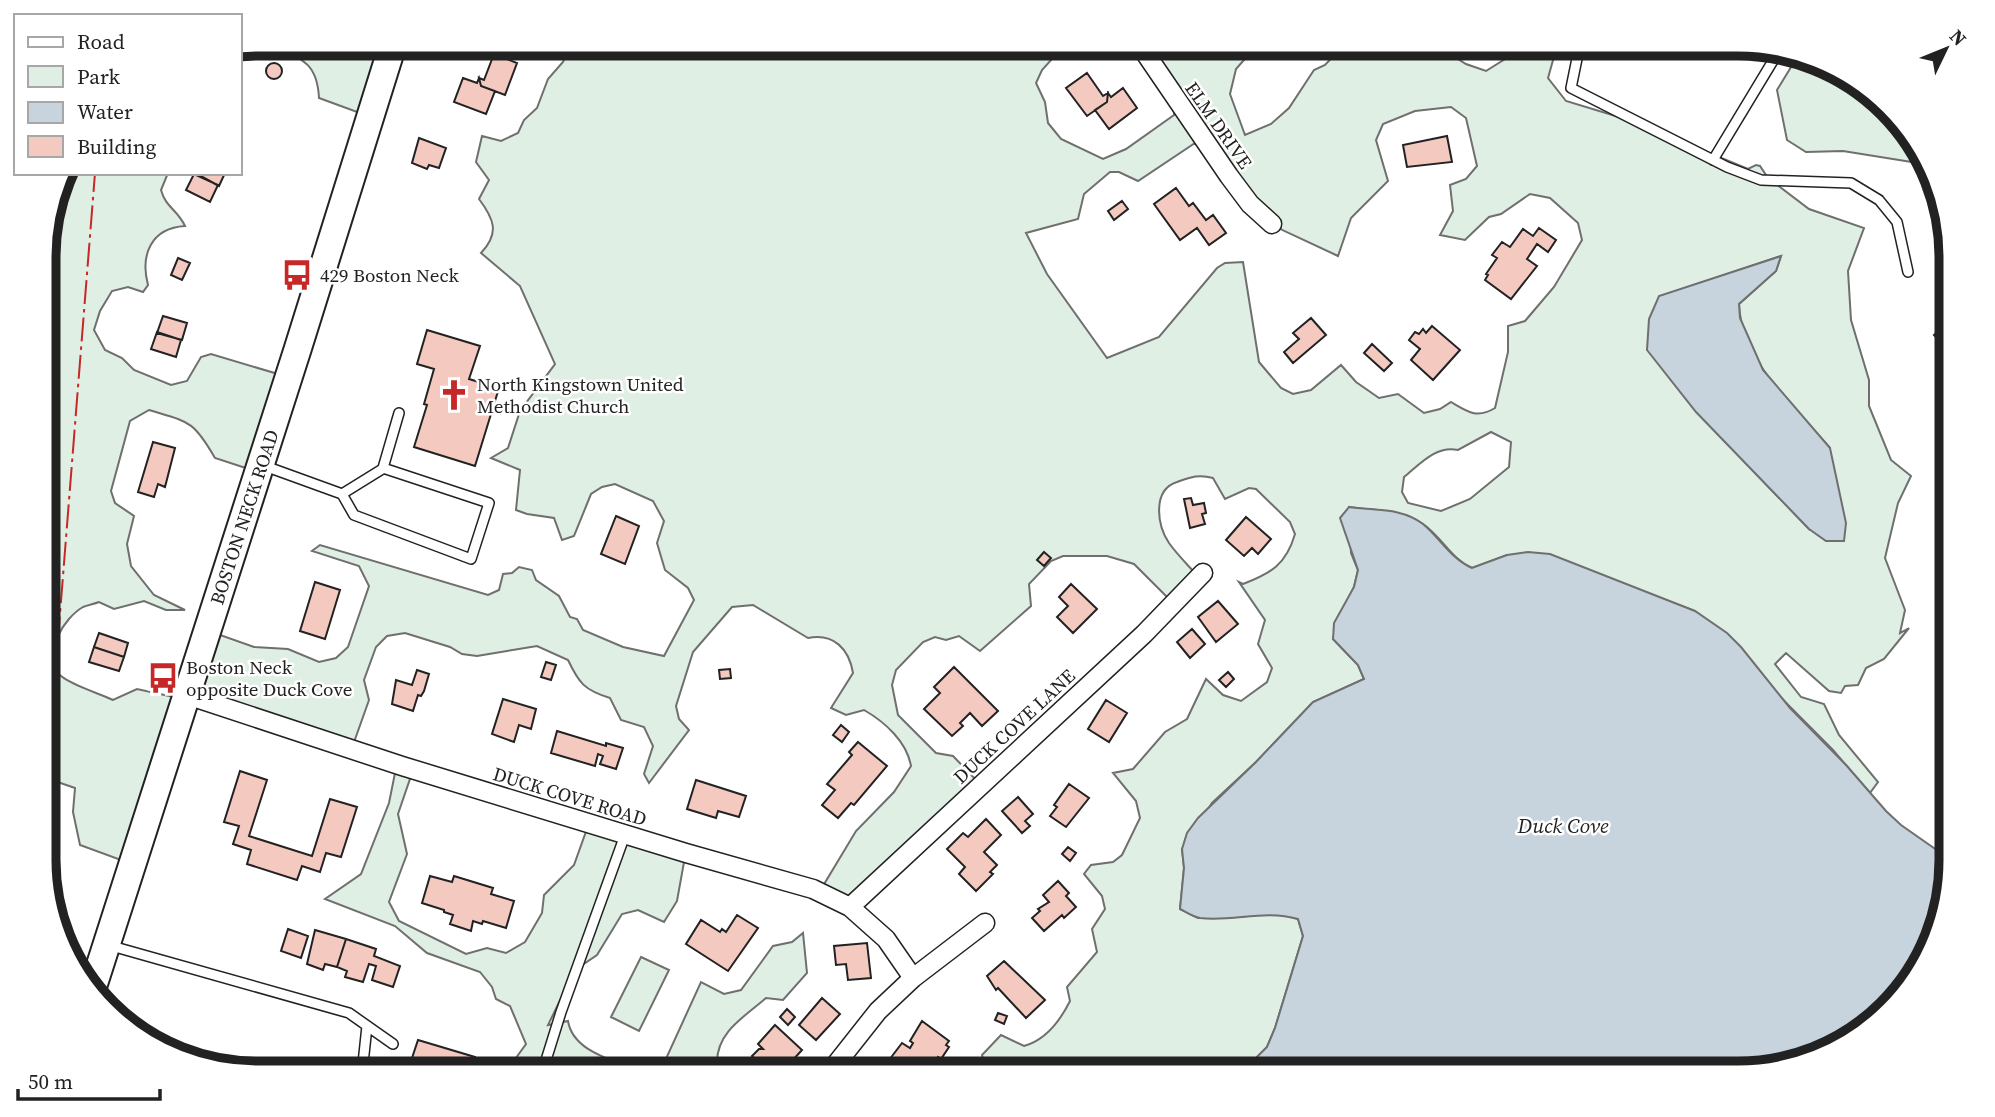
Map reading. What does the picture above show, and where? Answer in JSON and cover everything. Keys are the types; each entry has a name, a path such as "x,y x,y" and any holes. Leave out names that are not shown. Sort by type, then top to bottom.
{"main road":[{"name":"BOSTON NECK ROAD","path":"96,979 389,56"}],"street":[{"name":"ELM DRIVE","path":"1147,56 1229,176 1250,204 1272,224"},
{"name":"DUCK COVE LANE","path":"849,906 1144,634 1203,573"},
{"name":"DUCK COVE ROAD","path":"187,695 402,766 625,835 813,889 849,906 886,939 913,978"},
{"path":"838,1061 878,1011 913,978 985,923"}],"lane":[{"path":"1578,56 1572,88 1713,160 1761,180 1851,183 1879,200 1898,222 1908,272"},
{"path":"1713,160 1773,60"},
{"path":"342,495 384,468 399,413"},
{"path":"261,465 342,495 354,516 471,559 489,503 384,468"},
{"path":"546,1061 625,835"},
{"path":"107,945 349,1013 393,1044"},
{"path":"363,1061 367,1026"}],"green space":[{"path":"294,56 389,56 368,116 319,98 314,75 303,61"},
{"path":"566,56 1055,56 1042,70 1036,83 1045,102 1048,123 1061,139 1103,159 1126,149 1174,115 1174,109 1139,56 1247,56 1236,69 1230,94 1245,135 1271,124 1289,108 1314,70 1325,65 1334,56 1453,56 1486,71 1507,56 1554,56 1548,78 1566,101 1632,121 1748,169 1760,166 1768,178 1809,209 1864,228 1848,271 1851,320 1869,380 1869,406 1891,460 1911,476 1898,503 1885,558 1905,610 1900,633 1909,628 1884,659 1866,668 1858,685 1845,686 1841,693 1829,691 1786,653 1775,664 1801,697 1824,704 1839,735 1878,782 1870,793 1833,750 1695,611 1604,577 1507,555 1472,568 1458,559 1430,529 1415,519 1397,513 1349,507 1351,553 1358,570 1333,639 1358,665 1364,679 1313,702 1256,762 1212,803 1182,849 1184,868 1180,909 1198,918 1278,913 1298,919 1303,936 1267,1047 1253,1061 984,1061 982,1055 1001,1035 1024,1046 1051,1029 1070,1001 1067,987 1097,952 1092,929 1105,909 1102,896 1084,874 1091,865 1113,862 1122,855 1140,818 1136,801 1113,773 1133,769 1165,732 1187,719 1206,679 1223,695 1241,701 1267,682 1272,668 1258,644 1265,620 1239,582 1243,584 1253,580 1282,561 1295,534 1290,522 1256,489 1249,488 1225,499 1213,478 1199,476 1177,482 1164,492 1159,509 1165,536 1194,572 1172,602 1134,564 1107,556 1063,556 1051,561 1029,584 1031,606 980,651 959,636 946,640 935,637 923,642 896,670 892,685 898,715 936,753 953,756 979,783 853,903 823,886 856,831 894,792 911,766 909,757 894,734 872,715 864,710 846,715 831,708 853,673 848,657 839,645 825,638 808,638 753,605 732,607 693,652 676,706 679,719 689,730 649,783 644,774 653,746 644,727 621,720 610,698 583,685 568,660 537,646 477,656 462,654 450,647 405,633 387,636 376,647 364,680 369,700 353,745 195,696 209,631 254,647 288,649 319,662 336,658 348,647 369,586 359,566 312,551 320,545 488,595 499,590 503,574 512,573 519,567 532,570 536,580 559,596 570,617 577,619 583,630 623,647 664,656 694,600 688,588 665,570 657,543 664,521 653,501 615,484 602,487 591,494 574,536 562,540 554,518 516,510 520,470 491,458 508,448 520,411 555,364 520,286 481,253 491,239 493,226 479,199 489,180 476,162 482,136 501,141 518,133 524,120 537,108 548,79","holes":["1451,107 1466,118 1477,166 1466,179 1450,185 1453,211 1440,235 1465,240 1489,217 1501,214 1530,194 1550,198 1578,223 1582,240 1554,287 1525,321 1508,326 1508,352 1495,408 1483,413 1468,411 1451,402 1440,409 1424,413 1398,394 1379,398 1356,382 1341,365 1311,390 1293,394 1281,388 1259,362 1243,262 1225,263 1217,268 1159,337 1107,358 1047,274 1026,233 1078,219 1084,194 1110,172 1119,172 1138,181 1195,143 1263,221 1338,256 1351,218 1388,181 1376,140 1383,124 1415,111","1781,256 1776,271 1739,304 1742,325 1759,364 1786,400 1830,448 1809,529 1697,412 1659,297","1491,432 1511,442 1509,467 1470,499 1441,511 1408,503 1402,492 1404,477 1422,461 1443,450 1458,450"]},
{"path":"1793,64 1839,83 1880,115 1915,163 1843,151 1806,152 1787,140 1777,90"},
{"path":"74,175 167,175 161,190 185,226 164,232 151,245 146,263 148,285 143,292 128,287 112,291 100,311 94,330 105,350 122,358 134,370 171,385 187,381 201,357 211,354 288,377 258,472 215,458 195,429 182,420 149,410 130,421 111,491 115,503 134,516 127,544 131,566 154,595 185,610 166,610 144,601 114,609 99,602 76,612 56,641 56,257 63,205"},
{"path":"56,669 68,681 113,700 137,689 183,699 129,863 80,845 73,812 75,788 56,781"},
{"path":"396,768 413,770 398,814 407,854 389,902 399,921 466,954 487,948 506,953 525,942 542,913 544,895 574,865 588,826 686,851 677,901 664,922 638,910 622,914 597,955 575,970 548,1025 568,1021 571,1032 586,1048 613,1061 514,1061 526,1044 510,1006 496,999 492,987 480,972 427,953 395,926 325,899 361,874 389,803"},
{"path":"803,933 807,973 783,1000 766,998 733,1026 718,1051 717,1061 665,1061 701,982 724,994 741,990 773,946 792,942"},
{"path":"641,957 669,970 639,1031 611,1017"}],"water":[{"path":"1781,256 1776,271 1739,304 1740,318 1763,370 1830,448 1846,523 1844,541 1826,541 1809,529 1696,412 1647,350 1649,319 1659,296"},
{"name":"Duck Cove","path":"1349,507 1406,515 1423,524 1458,559 1472,568 1507,555 1528,552 1550,554 1695,611 1727,633 1790,708 1846,765 1886,811 1939,852 1935,899 1924,937 1912,960 1880,1002 1850,1027 1827,1040 1803,1050 1751,1061 1253,1061 1267,1047 1275,1028 1303,936 1298,919 1273,915 1200,918 1180,909 1184,868 1182,849 1187,833 1198,818 1313,702 1364,679 1358,665 1333,639 1334,623 1354,587 1358,570 1340,518"}],"building":[{"path":"493,56 517,63 505,95 481,86 479,78 484,80"},
{"path":"274,63 282,71 274,79 266,71"},
{"path":"1087,73 1103,96 1108,93 1107,102 1087,116 1066,88"},
{"path":"463,78 477,83 479,78 481,86 495,91 486,114 454,102"},
{"path":"1123,88 1137,108 1109,129 1095,110 1107,102 1108,93 1111,97"},
{"path":"1447,136 1452,162 1407,167 1403,145"},
{"path":"419,138 446,148 439,168 429,165 427,169 412,163"},
{"path":"194,175 218,185 210,202 186,190"},
{"path":"199,175 224,175 219,186"},
{"path":"1176,188 1189,206 1193,203 1206,220 1213,215 1226,233 1209,245 1197,228 1180,240 1154,204"},
{"path":"1122,201 1128,209 1114,220 1108,211"},
{"path":"1539,228 1556,240 1548,252 1537,244 1527,259 1537,266 1511,299 1485,280 1497,258 1492,255 1502,242 1510,247 1523,229 1533,236"},
{"path":"178,258 190,263 182,280 171,275"},
{"path":"163,316 187,323 182,340 157,333"},
{"path":"1311,318 1326,335 1293,363 1284,352 1299,339 1293,333"},
{"path":"1432,326 1460,350 1433,380 1411,360 1420,349 1409,340 1415,332 1419,334 1423,329 1426,333"},
{"path":"427,330 480,346 469,379 499,388 475,466 414,447 427,405 424,404 434,369 417,364"},
{"path":"157,332 181,340 176,357 151,349"},
{"path":"1372,344 1392,363 1384,371 1364,353"},
{"path":"153,442 175,448 165,487 158,484 154,497 138,492"},
{"path":"1191,498 1193,505 1204,503 1206,513 1202,514 1205,524 1190,528 1184,499"},
{"path":"616,516 639,526 625,564 601,554"},
{"path":"1246,517 1271,539 1258,554 1252,548 1244,556 1226,540"},
{"path":"1044,552 1051,558 1044,566 1037,560"},
{"path":"315,582 340,590 325,639 300,631"},
{"path":"1071,584 1097,609 1073,633 1057,617 1068,606 1059,597"},
{"path":"1218,601 1238,624 1216,642 1198,617"},
{"path":"1192,629 1205,644 1190,658 1177,642"},
{"path":"99,633 128,643 124,657 94,647"},
{"path":"94,647 124,657 119,671 89,662"},
{"path":"546,662 556,665 551,680 541,677"},
{"path":"954,667 998,711 982,726 970,713 960,723 963,726 952,736 924,709 940,693 934,687"},
{"path":"730,669 731,678 720,679 719,670"},
{"path":"417,670 429,674 424,691 421,696 418,695 413,711 392,704 396,680 412,685"},
{"path":"1228,672 1234,679 1226,687 1219,680"},
{"path":"503,699 536,709 531,729 519,725 514,742 492,734"},
{"path":"1106,700 1127,713 1109,742 1088,729"},
{"path":"841,725 849,732 842,742 833,735"},
{"path":"557,731 606,746 606,743 623,748 616,769 600,764 603,756 598,754 595,766 551,753"},
{"path":"858,742 887,766 854,805 851,803 838,818 822,805 835,790 827,784 852,755 849,752"},
{"path":"240,771 267,780 249,836 312,856 330,799 357,807 341,857 326,853 320,872 302,866 297,880 247,864 251,850 233,844 239,826 224,822"},
{"path":"696,780 746,796 739,817 718,811 716,818 687,809"},
{"path":"1069,784 1089,798 1066,827 1050,816 1057,807 1054,805"},
{"path":"1018,797 1033,814 1025,821 1030,826 1022,833 1002,811"},
{"path":"986,819 1001,835 984,852 997,865 990,872 993,874 976,891 959,874 965,867 947,849 963,833 968,837"},
{"path":"1068,847 1076,853 1070,861 1062,854"},
{"path":"430,876 452,882 454,876 493,888 491,894 514,901 506,928 473,921 471,931 450,924 453,915 422,903"},
{"path":"1058,881 1069,893 1066,896 1076,907 1044,931 1032,918 1040,911 1038,909 1049,902 1043,895"},
{"path":"737,915 758,928 728,971 686,944 701,920 720,932 722,929 726,932"},
{"path":"288,929 308,936 301,958 281,951"},
{"path":"315,930 346,939 337,967 325,964 323,970 307,964"},
{"path":"346,939 376,949 374,956 400,966 393,987 372,980 376,966 369,964 363,982 345,977 347,971 337,967"},
{"path":"867,943 871,978 848,980 846,964 836,965 834,946"},
{"path":"1004,961 1045,1000 1026,1018 998,988 996,990 987,976"},
{"path":"822,998 840,1014 816,1040 799,1025"},
{"path":"787,1009 795,1017 788,1025 780,1017"},
{"path":"998,1013 1007,1016 1004,1024 995,1020"},
{"path":"922,1021 949,1041 946,1045 949,1047 941,1059 938,1057 936,1061 888,1061 902,1043 910,1048 913,1043 910,1041"},
{"path":"775,1025 802,1050 792,1061 753,1061 755,1059 752,1056 759,1049 763,1049 758,1044"},
{"path":"418,1040 475,1057 474,1061 411,1061"}],"power":[{"path":"56,664 95,175"}],"place":[{"name":"429 Boston Neck","path":"297,275"},
{"name":"North Kingstown United Methodist Church","path":"454,395"},
{"name":"Boston Neck opposite Duck Cove","path":"163,678"}]}
